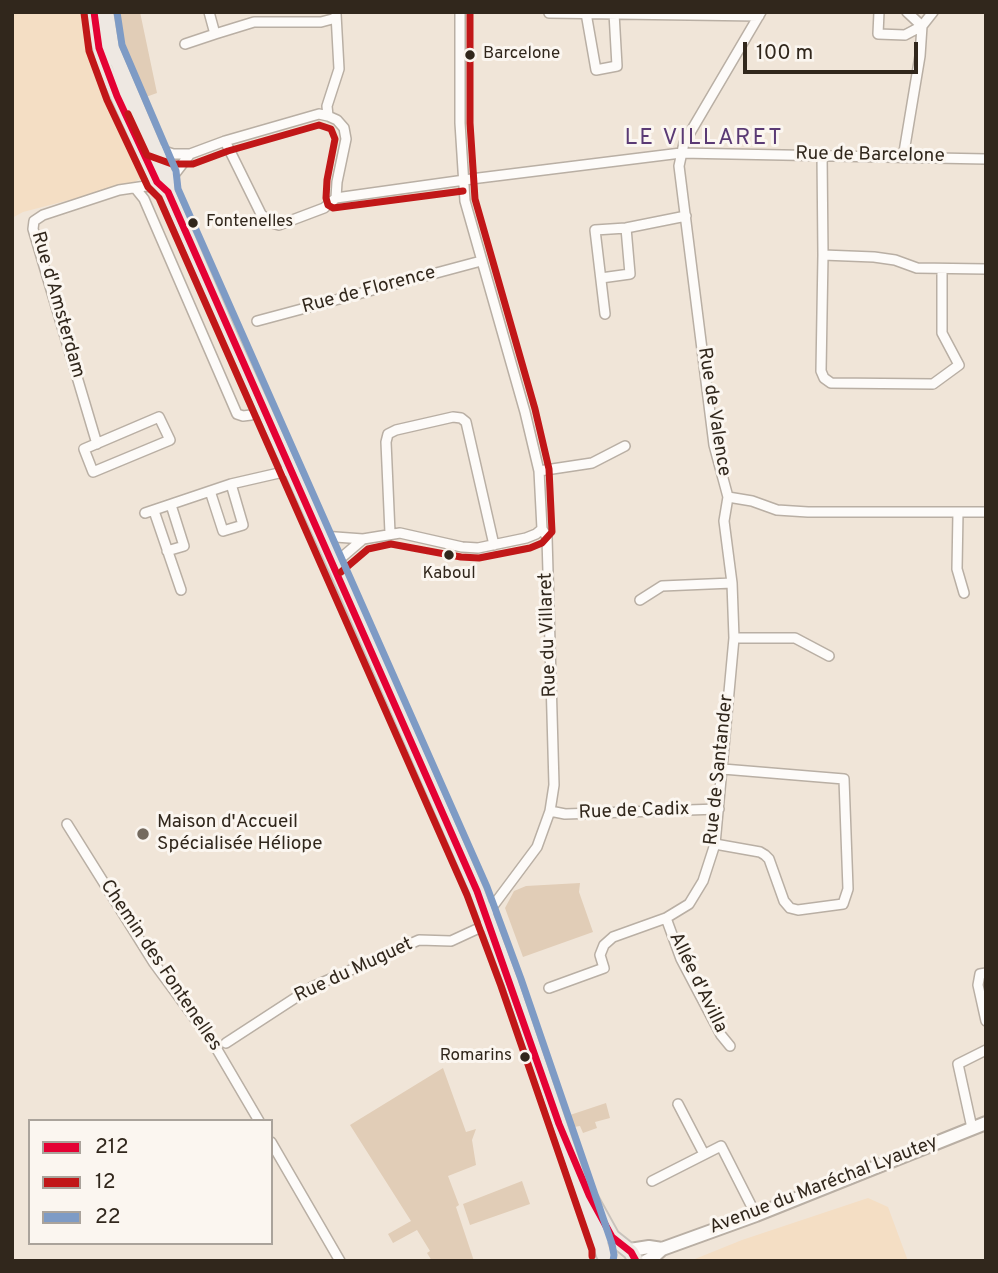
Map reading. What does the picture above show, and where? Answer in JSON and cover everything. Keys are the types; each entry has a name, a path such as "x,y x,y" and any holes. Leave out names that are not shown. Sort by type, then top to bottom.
{"main road":[{"path":"94,12 105,68 157,182 168,188"},
{"path":"106,12 112,48 166,175 168,188 488,919 559,1124 602,1259 613,1247 630,1253"},
{"path":"559,1124 589,1195 612,1237 630,1253"}],"street":[{"path":"209,12 215,34"},
{"name":"Rue du Villaret","path":"460,12 460,123 465,201 539,471 542,529 547,537 554,785 550,811 537,847 488,919"},
{"path":"879,12 878,34 905,35 922,26 933,12"},
{"path":"907,12 922,26"},
{"path":"549,13 760,14"},
{"path":"586,13 596,70 617,66 614,13"},
{"path":"681,153 684,143 760,14"},
{"path":"185,44 254,22 321,22 336,15 339,69 327,106 328,116"},
{"path":"904,158 922,26"},
{"path":"155,148 173,154 190,154 225,141 319,114 328,116 337,120 344,128 346,139 336,198 324,208 279,225 269,222 261,214 225,141"},
{"name":"Rue de Barcelone","path":"336,198 681,153 986,159"},
{"name":"Rue de Valence","path":"681,153 679,166 714,445 728,497 777,510 808,512 986,512"},
{"path":"168,188 190,154"},
{"path":"822,155 821,371 824,378 831,383 933,384 959,365 942,333 942,270"},
{"name":"Rue d'Amsterdam","path":"97,444 33,229 34,221 43,215 119,190 168,188"},
{"path":"136,189 144,199 237,414 251,415 264,409"},
{"path":"604,314 595,230 626,228 686,216"},
{"path":"601,278 630,274 626,228"},
{"path":"823,256 874,257 895,260 917,268 942,270 986,269"},
{"name":"Rue de Florence","path":"257,321 481,261"},
{"name":"Rue d'Amsterdam","path":"159,417 170,440 93,472 84,449 97,444 159,417"},
{"path":"390,533 386,442 388,434 453,417 466,422 494,545"},
{"path":"539,471 592,463 625,446"},
{"path":"181,590 149,512 230,484 292,470"},
{"path":"210,491 223,531 243,525 230,484"},
{"name":"Rue de Santander","path":"549,988 604,968 600,955 604,945 613,937 666,918 689,904 703,881 715,844 734,638 732,583 724,521 728,497"},
{"path":"167,551 184,546 171,505"},
{"path":"958,512 957,569 964,593"},
{"path":"322,536 363,539 400,533 462,547 494,545 526,538 542,529"},
{"path":"334,564 363,539"},
{"path":"640,600 662,586 732,583"},
{"path":"734,638 795,638 830,656"},
{"path":"715,844 765,855 769,859 784,901 790,908 798,910 843,904 848,889 844,779 723,769"},
{"name":"Rue de Cadix","path":"550,811 565,814 719,809"},
{"name":"Chemin des Fontenelles","path":"67,824 154,963 215,1046 258,1119"},
{"name":"Allée d'Avilla","path":"666,918 681,959 721,1035 730,1046"},
{"name":"Rue du Muguet","path":"226,1043 312,987 419,940 451,941 488,919"},
{"path":"986,973 980,974 978,985 986,1021"},
{"path":"972,1128 958,1064 986,1050"},
{"path":"678,1104 704,1154"},
{"name":"Avenue du Maréchal Lyautey","path":"630,1253 649,1247 662,1248 756,1215 986,1123"},
{"path":"273,1145 340,1261"},
{"path":"652,1181 721,1146 756,1215"},
{"name":"Avenue du Maréchal Lyautey","path":"646,1261 662,1248"}],"shaded area":[{"path":"12,12 87,12 117,108 145,176 131,184 23,212 12,218"},
{"path":"118,12 140,12 157,93 143,98 124,54"},
{"path":"580,883 579,892 593,932 523,957 505,908 514,891 526,886"},
{"path":"443,1068 466,1132 476,1129 472,1140 476,1165 448,1176 474,1261 432,1261 427,1253 430,1251 417,1230 393,1243 388,1234 411,1221 350,1125"},
{"path":"606,1103 610,1118 595,1122 597,1128 583,1133 580,1126 574,1127 570,1115"},
{"path":"522,1181 530,1204 470,1225 463,1204"},
{"path":"868,1198 888,1207 908,1261 690,1261 742,1240"}],"transit line":[{"name":"212","path":"94,12 99,48 117,96 157,182 168,192 477,891 559,1124 589,1195 612,1237 631,1252 636,1261"},
{"name":"22","path":"117,12 122,45 176,171 178,189 487,887 612,1244 613,1261"},
{"name":"12","path":"341,572 368,549 391,544 479,558 530,548 542,543 552,532 549,469 535,409 475,199 470,123 470,12"},
{"name":"12","path":"84,13 89,51 107,100 148,187 159,198 467,895 501,986 592,1256"},
{"name":"12","path":"128,114 147,155 172,164 193,164 319,125 331,129 335,139 326,198 328,205 333,208 463,191"}],"place":[{"name":"Barcelone","path":"470,55"},
{"name":"Fontenelles","path":"193,223"},
{"name":"Kaboul","path":"449,555"},
{"name":"Maison d'Accueil Spécialisée Héliope","path":"143,834"},
{"name":"Romarins","path":"525,1057"}],"district":[{"name":"LE VILLARET","path":"704,139"}]}
